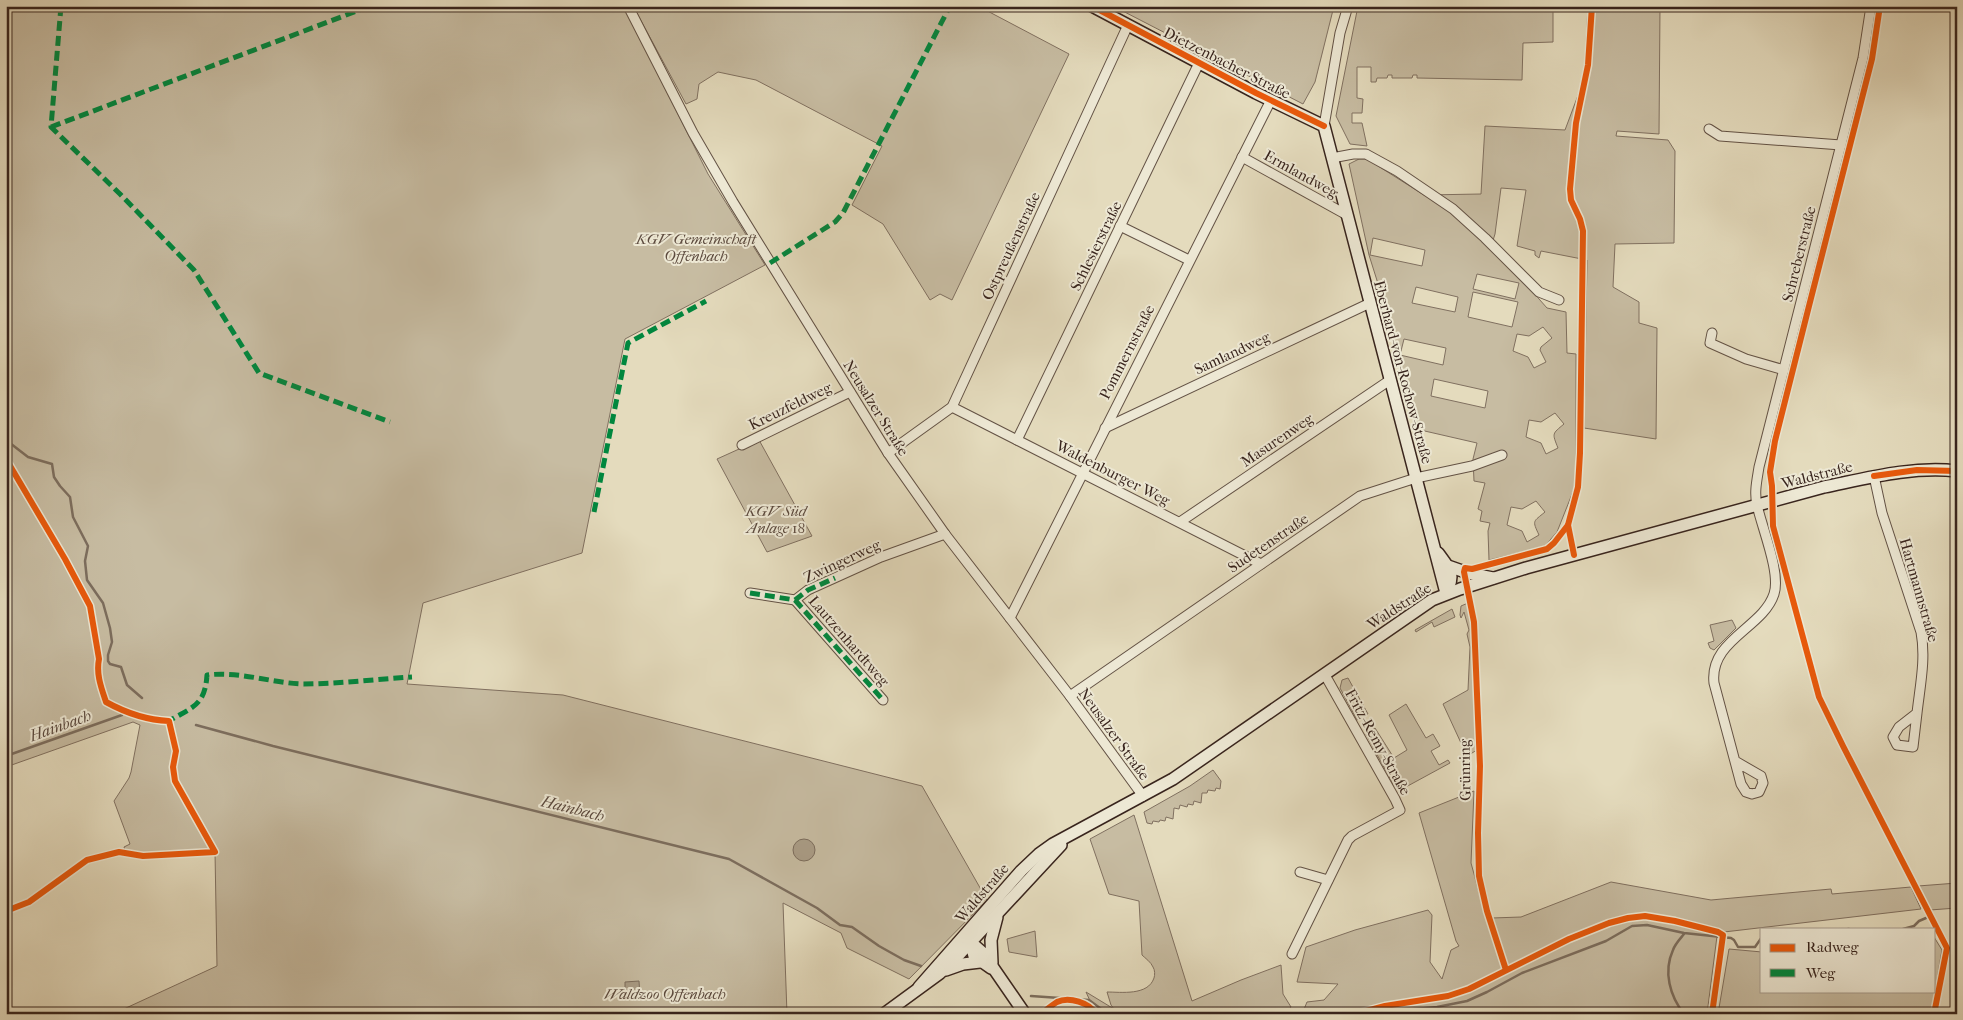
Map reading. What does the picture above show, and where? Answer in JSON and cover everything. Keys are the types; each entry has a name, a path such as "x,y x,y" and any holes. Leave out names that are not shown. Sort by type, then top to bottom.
{"main road":[{"name":"Dietzenbacher Straße","path":"1092,6 1324,126"},
{"name":"Eberhard-von-Rochow-Straße","path":"1324,126 1446,593"},
{"name":"Waldstraße","path":"884,1014 940,973 964,943 972,927 1010,883 1039,854 1053,844 1179,775 1427,603 1446,593 1757,505 1874,476 1917,470 1957,471"},
{"path":"1434,548 1448,566 1452,581 1446,593"},
{"path":"1448,566 1464,572 1494,578"},
{"name":"Waldstraße","path":"919,987 998,913 1042,864 1077,832"},
{"path":"993,969 990,940 998,913"},
{"path":"964,943 980,962 993,969"},
{"path":"964,943 982,951 1025,1014"},
{"path":"940,973 963,964 980,962"}],"street":[{"name":"Neusalzer Straße","path":"628,6 693,133 733,202 888,453 944,534 1070,696 1142,796"},
{"name":"Eberhard-von-Rochow-Straße","path":"1324,126 1340,33 1348,6"},
{"name":"Schreberstraße","path":"1735,761 1714,683 1713,671 1715,663 1721,654 1764,610 1775,592 1775,575 1757,505 1758,467 1867,41 1871,6"},
{"name":"Ostpreußenstraße","path":"888,453 952,407 1128,25"},
{"name":"Schlesierstraße","path":"1017,440 1199,63"},
{"name":"Pommernstraße","path":"1010,618 1104,428 1271,100"},
{"path":"1709,130 1720,136 1841,145"},
{"path":"1332,158 1353,154 1366,154 1409,178 1437,196 1467,221 1539,292 1559,300"},
{"name":"Ermlandweg","path":"1242,157 1347,215"},
{"path":"1120,226 1189,260"},
{"name":"Samlandweg","path":"1104,428 1370,303"},
{"path":"1712,332 1710,344 1746,359 1784,370"},
{"name":"Masurenweg","path":"1180,522 1390,380"},
{"name":"Kreuzfeldweg","path":"742,445 850,392"},
{"name":"Waldenburger Weg","path":"952,407 1261,564"},
{"name":"Sudetenstraße","path":"1070,696 1360,496 1416,478 1472,466 1502,455"},
{"name":"Hartmannstraße","path":"1874,476 1882,512 1923,644 1924,654 1917,713"},
{"name":"Zwingerweg","path":"750,593 795,600 808,590 881,557 944,534"},
{"name":"Lautzenhardtweg","path":"795,600 883,700"},
{"name":"Fritz-Remy-Straße","path":"1292,954 1352,836 1400,810 1396,799 1325,675"},
{"path":"1300,872 1328,880"}],"green space":[{"path":"6,6 624,6 708,174 765,265 625,339 582,553 423,603 407,684 563,695 922,786 987,900 909,979 847,948 841,933 783,903 787,1014 113,1014 217,966 215,852 143,856 126,853 124,847 130,844 114,801 131,772 140,725 133,722 6,767"},
{"path":"633,6 978,6 1069,54 952,300 940,294 930,300 883,224 852,205 882,146 756,80 718,72 699,84 697,99 686,104"},
{"path":"1113,6 1334,6 1315,82 1303,104"},
{"path":"1358,6 1553,6 1553,42 1523,43 1522,80 1417,78 1417,75 1413,75 1412,78 1392,78 1392,75 1388,75 1387,78 1377,78 1376,82 1371,82 1371,67 1357,67 1357,98 1363,99 1362,113 1352,113 1352,123 1362,123 1367,146 1350,144 1336,116"},
{"path":"1588,6 1660,6 1659,134 1617,131 1616,136 1668,140 1675,151 1674,243 1615,244 1613,287 1639,302 1639,323 1657,328 1656,439 1584,428 1587,260 1541,251 1539,258 1535,255 1535,251 1517,246 1526,190 1501,188 1495,234 1490,250 1524,282 1547,308 1566,312 1567,353 1576,354 1576,484 1557,532 1544,547 1489,560 1488,531 1490,523 1480,521 1482,511 1478,509 1485,483 1474,481 1473,459 1477,443 1416,429 1385,306 1369,255 1349,164 1359,159 1367,159 1424,195 1481,194 1485,126 1565,130 1580,90 1585,62","holes":["1373,238 1425,250 1422,266 1370,255","1477,274 1519,283 1515,299 1473,289","1416,287 1458,297 1455,312 1412,303","1473,292 1518,302 1512,327 1468,317","1543,327 1552,338 1540,350 1546,362 1534,368 1528,357 1513,351 1517,334 1529,336","1404,339 1446,348 1443,365 1400,355","1434,379 1488,391 1485,408 1431,396","1555,413 1564,424 1554,434 1558,448 1546,454 1541,443 1526,437 1529,420 1541,422","1536,501 1545,512 1535,522 1539,535 1527,542 1522,531 1507,525 1511,507 1522,509"]},
{"name":"KGV Süd Anlage 18","path":"759,440 812,536 767,552 717,459"},
{"path":"1468,603 1474,626 1477,750 1467,756 1443,704 1468,690 1470,647 1467,634 1469,630 1464,612 1461,618 1460,615 1461,606"},
{"path":"1452,609 1455,617 1434,627 1432,622 1416,632 1415,630"},
{"path":"1732,620 1736,628 1714,650 1710,648 1708,643 1714,641 1710,625"},
{"path":"1348,678 1368,714 1357,720 1340,688 1342,680"},
{"path":"1406,704 1426,738 1433,734 1440,746 1431,751 1439,765 1448,760 1450,763 1404,788 1394,786 1366,734 1375,728 1394,758 1407,750 1389,715"},
{"path":"1213,770 1221,781 1220,789 1216,788 1215,791 1208,790 1207,793 1202,793 1201,803 1194,801 1193,805 1188,804 1187,807 1180,805 1179,809 1174,808 1173,819 1166,817 1165,821 1153,821 1152,824 1147,823 1144,812 1190,786"},
{"path":"1474,791 1471,863 1489,929 1492,918 1521,917 1611,882 1711,900 1831,889 1832,894 1911,887 1921,909 1724,932 1717,936 1707,1014 1478,1014 1477,1011 1467,1014 1302,1014 1307,1002 1324,1000 1338,984 1297,982 1306,947 1355,930 1428,910 1432,915 1430,962 1442,979 1451,950 1459,946 1419,813"},
{"path":"1134,815 1192,1001 1281,965 1283,994 1291,1007 1284,1014 1096,1014 1086,992 1114,1009 1107,992 1133,992 1140,990 1151,984 1154,977 1152,965 1142,955 1139,901 1109,894 1090,839"},
{"path":"1957,883 1957,908 1930,910 1918,886"},
{"path":"1035,931 1037,957 1009,952 1007,939"},
{"path":"1936,940 1942,950 1936,985"},
{"path":"1729,949 1760,952 1760,992 1935,992 1931,1014 1718,1014"}],"shaded area":[{"path":"804,839 812,842 815,850 812,858 804,861 796,858 793,850 796,842"},
{"path":"639,981 640,996 629,997 625,982"}],"waterway":[{"path":"6,440 28,457 52,464 54,477 70,497 73,517 88,546 85,561 87,580 103,603 110,628 112,642 108,661 110,664 121,667 127,685 142,698"},
{"name":"Hainbach","path":"6,756 122,715"},
{"name":"Hainbach","path":"196,725 273,746 729,859 817,908 840,925 852,927 879,946 904,960 921,966"},
{"name":"Hainbach","path":"1907,928 1914,926 1926,918"},
{"name":"Hainbach","path":"1389,1014 1393,1011 1437,1007 1467,1001 1522,973 1606,941 1632,926 1647,925 1684,933 1731,938 1738,947 1755,947 1760,940"},
{"path":"1684,934 1673,950 1668,975 1675,1000 1684,1014"},
{"name":"Hainbach","path":"1031,996 1089,1000 1108,1014"}],"marked path":[{"path":"61,6 51,127 194,270 259,373 390,422"},
{"path":"51,127 370,6"},
{"path":"770,263 835,222 843,213 950,6"},
{"path":"594,512 628,343 706,301"},
{"path":"750,593 795,600 808,590 835,578"},
{"path":"795,600 883,700"},
{"path":"165,721 169,721 196,704 203,693 207,675 243,676 303,684 412,677"}],"cycle path":[{"path":"1092,6 1256,93 1324,126"},
{"path":"1574,555 1568,525 1578,487 1580,453 1583,231 1580,219 1571,200 1570,189 1576,123 1588,65 1592,6"},
{"path":"1880,6 1872,59 1775,441 1770,472 1773,526 1819,697 1947,948 1934,1014"},
{"path":"6,459 65,559 90,606 99,659 99,675 106,702 136,715 169,721 176,751 173,767 175,781 215,852 143,856 119,852 87,860 29,902 6,911"},
{"path":"1874,476 1917,470 1957,471"},
{"name":"Grünring","path":"1506,970 1487,911 1479,876 1480,766 1474,622 1464,572 1465,568 1472,569 1547,549 1568,525"},
{"path":"1355,1014 1385,1006 1448,996 1469,989 1569,939 1609,923 1645,916 1675,921 1723,935 1712,1014"},
{"path":"1041,1014 1062,1000 1073,1000 1084,1004 1096,1014"}],"park label":[{"name":"KGV Gemeinschaft Offenbach","path":"696,248"},
{"name":"Waldzoo Offenbach","path":"665,994"}]}
